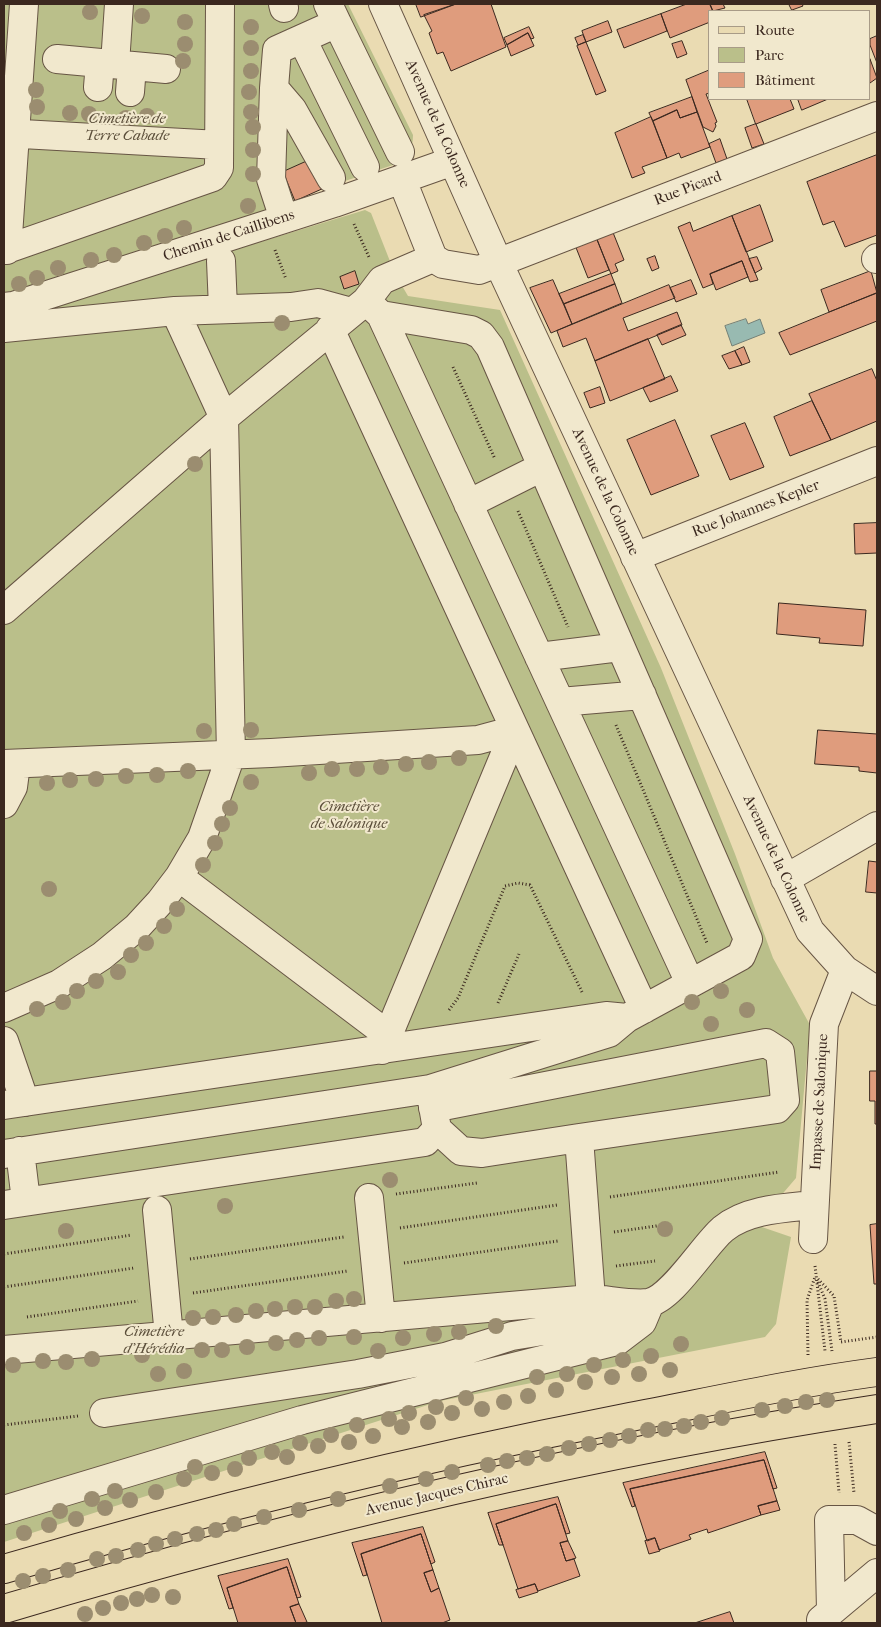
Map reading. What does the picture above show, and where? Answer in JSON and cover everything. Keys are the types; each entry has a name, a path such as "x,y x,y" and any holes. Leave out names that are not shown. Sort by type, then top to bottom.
{"main road":[{"path":"4,1569 238,1504 395,1466 623,1418 877,1372"},
{"name":"Avenue Jacques Chirac","path":"4,1609 136,1570 275,1533 569,1464 791,1422 877,1409"}],"street":[{"path":"24,4 10,133 5,250 213,177 219,168 220,4"},
{"path":"119,4 111,70 130,92"},
{"name":"Avenue de la Colonne","path":"383,4 498,262 810,932 845,970 877,991"},
{"path":"284,219 271,179 277,50 302,39 332,13 400,152"},
{"path":"302,39 365,167"},
{"path":"57,59 111,70 166,69"},
{"path":"274,88 292,108 331,178"},
{"name":"Rue Picard","path":"433,258 443,264 479,270 877,116"},
{"path":"10,133 219,145"},
{"name":"Chemin de Caillibens","path":"4,307 13,306 284,219 453,161"},
{"path":"4,610 224,418 330,329 370,303 382,280 433,258 402,180"},
{"path":"221,261 223,308"},
{"path":"4,328 175,311 291,307 318,303 370,303 471,330 481,335 490,347 748,939 741,956 635,1013 609,1033 433,1109"},
{"path":"370,303 468,504 690,983"},
{"path":"4,1008 59,984 102,956 137,927 179,877 202,838 231,755 224,418 175,311"},
{"path":"330,329 515,730 635,1013"},
{"name":"Rue Johannes Kepler","path":"635,557 877,461"},
{"path":"468,504 542,467"},
{"path":"539,658 620,647"},
{"path":"560,702 642,695"},
{"path":"4,804 13,787 10,764 231,755 478,740 515,730"},
{"path":"385,1042 515,730"},
{"path":"785,879 877,826"},
{"path":"179,877 385,1042"},
{"name":"Impasse de Salonique","path":"813,1239 824,1024 845,970"},
{"path":"4,1041 14,1104 385,1042 445,1040 588,1018 635,1013"},
{"path":"433,1109 425,1142 15,1203 12,1153 433,1109 766,1043 780,1052 785,1100 777,1109 482,1153 461,1151 433,1109"},
{"path":"579,1138 591,1299"},
{"path":"369,1198 381,1318"},
{"path":"104,1413 358,1374 445,1357 512,1336 610,1320 650,1303 676,1285 724,1227 755,1213 814,1205"},
{"path":"158,1220 169,1336"},
{"path":"4,1350 591,1299 650,1303"},
{"path":"4,1510 302,1420 617,1341 642,1322 650,1303"},
{"path":"824,1617 829,1520 867,1526"},
{"path":"824,1617 877,1573"}],"path":[{"path":"351,218 370,303"},
{"path":"274,246 288,286 291,307"},
{"path":"605,698 718,968"},
{"path":"445,1040 443,1019 458,998 505,886 518,883 530,885 588,1004 588,1018"},
{"path":"496,1032 494,1012 519,954"},
{"path":"4,1254 158,1220"},
{"path":"23,1318 663,1225"},
{"path":"589,1270 655,1261"},
{"path":"816,1277 834,1296 841,1342 877,1337"},
{"path":"807,1352 808,1300 816,1277"},
{"path":"816,1277 826,1352"},
{"path":"816,1277 825,1299 832,1353"},
{"path":"4,1426 104,1413"},
{"path":"848,1439 867,1526"}],"green space":[{"name":"Cimetière de Terre Cabade","path":"4,4 348,4 413,135 412,145 405,157 393,165 324,188 280,207 15,291 4,292"},
{"name":"Cimetière de Salonique","path":"365,210 371,213 395,274 408,296 500,310 661,668 735,854 773,958 810,1025 796,1178 756,1225 791,1237 776,1324 765,1337 440,1401 4,1542 4,320"}],"water":[{"path":"746,319 748,324 760,319 765,333 732,346 725,326"}],"building":[{"path":"416,4 456,4 421,17"},
{"path":"456,4 491,4 506,47 451,71 443,52 437,54 429,33 432,31 424,15"},
{"path":"687,4 710,4 713,10 708,10 708,23 670,38 661,14"},
{"path":"710,4 723,4 725,8 717,10 713,10"},
{"path":"789,4 802,4 803,6 792,10"},
{"path":"661,14 667,31 624,48 617,30"},
{"path":"608,21 612,32 586,42 582,31"},
{"path":"529,27 534,38 531,39 528,33 507,45 504,38"},
{"path":"528,33 534,46 511,56 507,45"},
{"path":"583,35 586,42 578,45 575,38"},
{"path":"877,36 877,63 871,48 871,39"},
{"path":"682,41 687,54 677,58 672,44"},
{"path":"586,42 606,91 596,95 577,46"},
{"path":"871,62 877,78 871,82"},
{"path":"708,71 708,94 706,94 717,122 713,132 703,127 686,80"},
{"path":"692,97 697,112 680,118 677,110 653,121 649,113"},
{"path":"747,100 790,100 794,109 756,124"},
{"path":"798,100 826,100 802,110"},
{"path":"677,110 680,118 697,112 710,147 681,158 679,153 667,158 653,121"},
{"path":"651,117 667,158 642,167 645,173 632,178 615,133"},
{"path":"756,124 764,144 752,148 745,128"},
{"path":"720,139 727,159 716,163 709,144"},
{"path":"877,155 877,235 845,247 834,221 823,225 807,182"},
{"path":"312,159 324,188 295,201 283,172"},
{"path":"760,205 773,241 746,252 732,216"},
{"path":"732,216 758,280 750,282 742,261 710,274 713,284 703,288 678,227 690,222 693,231"},
{"path":"612,230 624,260 615,264 618,271 611,274 596,237"},
{"path":"596,237 609,270 588,278 575,245"},
{"path":"655,256 659,268 652,271 647,259"},
{"path":"757,257 762,269 755,273 749,259"},
{"path":"742,261 748,277 716,290 710,274"},
{"path":"355,271 359,284 344,289 340,277"},
{"path":"871,271 877,293 829,312 821,290"},
{"path":"611,274 615,284 564,304 559,294"},
{"path":"553,280 572,324 551,333 530,288"},
{"path":"691,280 697,294 676,302 670,288"},
{"path":"615,284 622,303 572,324 564,304"},
{"path":"669,285 675,298 623,318 628,331 677,312 682,325 595,361 586,338 563,347 557,331"},
{"path":"877,293 877,321 790,355 779,333"},
{"path":"681,325 686,335 662,345 657,335"},
{"path":"648,339 665,379 610,401 595,361"},
{"path":"744,347 750,362 742,365 735,351"},
{"path":"735,351 742,365 729,369 722,356"},
{"path":"872,369 877,381 877,421 831,440 809,394"},
{"path":"671,376 678,391 650,402 643,388"},
{"path":"600,387 605,403 590,408 584,393"},
{"path":"812,401 831,440 790,456 774,417"},
{"path":"675,420 699,476 651,495 627,440"},
{"path":"745,423 764,467 730,480 711,436"},
{"path":"877,523 877,553 855,554 854,524"},
{"path":"779,603 866,610 863,646 819,643 820,638 777,634"},
{"path":"818,730 877,734 877,773 859,771 859,767 815,764"},
{"path":"869,861 877,862 877,893 866,892"},
{"path":"870,1071 877,1071 877,1124 875,1124 875,1101 870,1101"},
{"path":"877,1224 877,1284 874,1284 870,1225"},
{"path":"765,1452 777,1488 773,1489 764,1460 630,1489 635,1506 632,1507 623,1483"},
{"path":"764,1460 777,1501 758,1506 761,1515 708,1533 707,1529 689,1535 691,1539 659,1550 655,1538 647,1541 630,1489"},
{"path":"558,1497 570,1533 566,1534 556,1504 496,1524 503,1545 499,1545 488,1513"},
{"path":"777,1501 780,1510 761,1515 758,1506"},
{"path":"556,1504 568,1541 560,1543 566,1561 574,1559 580,1576 538,1591 535,1584 518,1589 496,1524"},
{"path":"423,1527 435,1562 431,1564 421,1534 361,1554 367,1575 363,1576 352,1543"},
{"path":"421,1534 433,1570 424,1573 431,1592 439,1588 450,1620 442,1623 382,1623 361,1554"},
{"path":"655,1538 660,1551 649,1554 645,1541"},
{"path":"568,1541 576,1558 566,1561 560,1543"},
{"path":"288,1559 301,1597 297,1598 287,1567 227,1588 233,1608 229,1609 218,1576"},
{"path":"287,1567 299,1604 290,1607 296,1623 238,1623 227,1588"},
{"path":"433,1570 439,1588 431,1592 424,1573"},
{"path":"535,1584 538,1592 519,1598 516,1590"},
{"path":"299,1604 307,1622 296,1623 290,1607"},
{"path":"730,1612 734,1623 695,1623"}],"park label":[{"name":"Cimetière d'Hérédia","path":"154,1340"}]}
